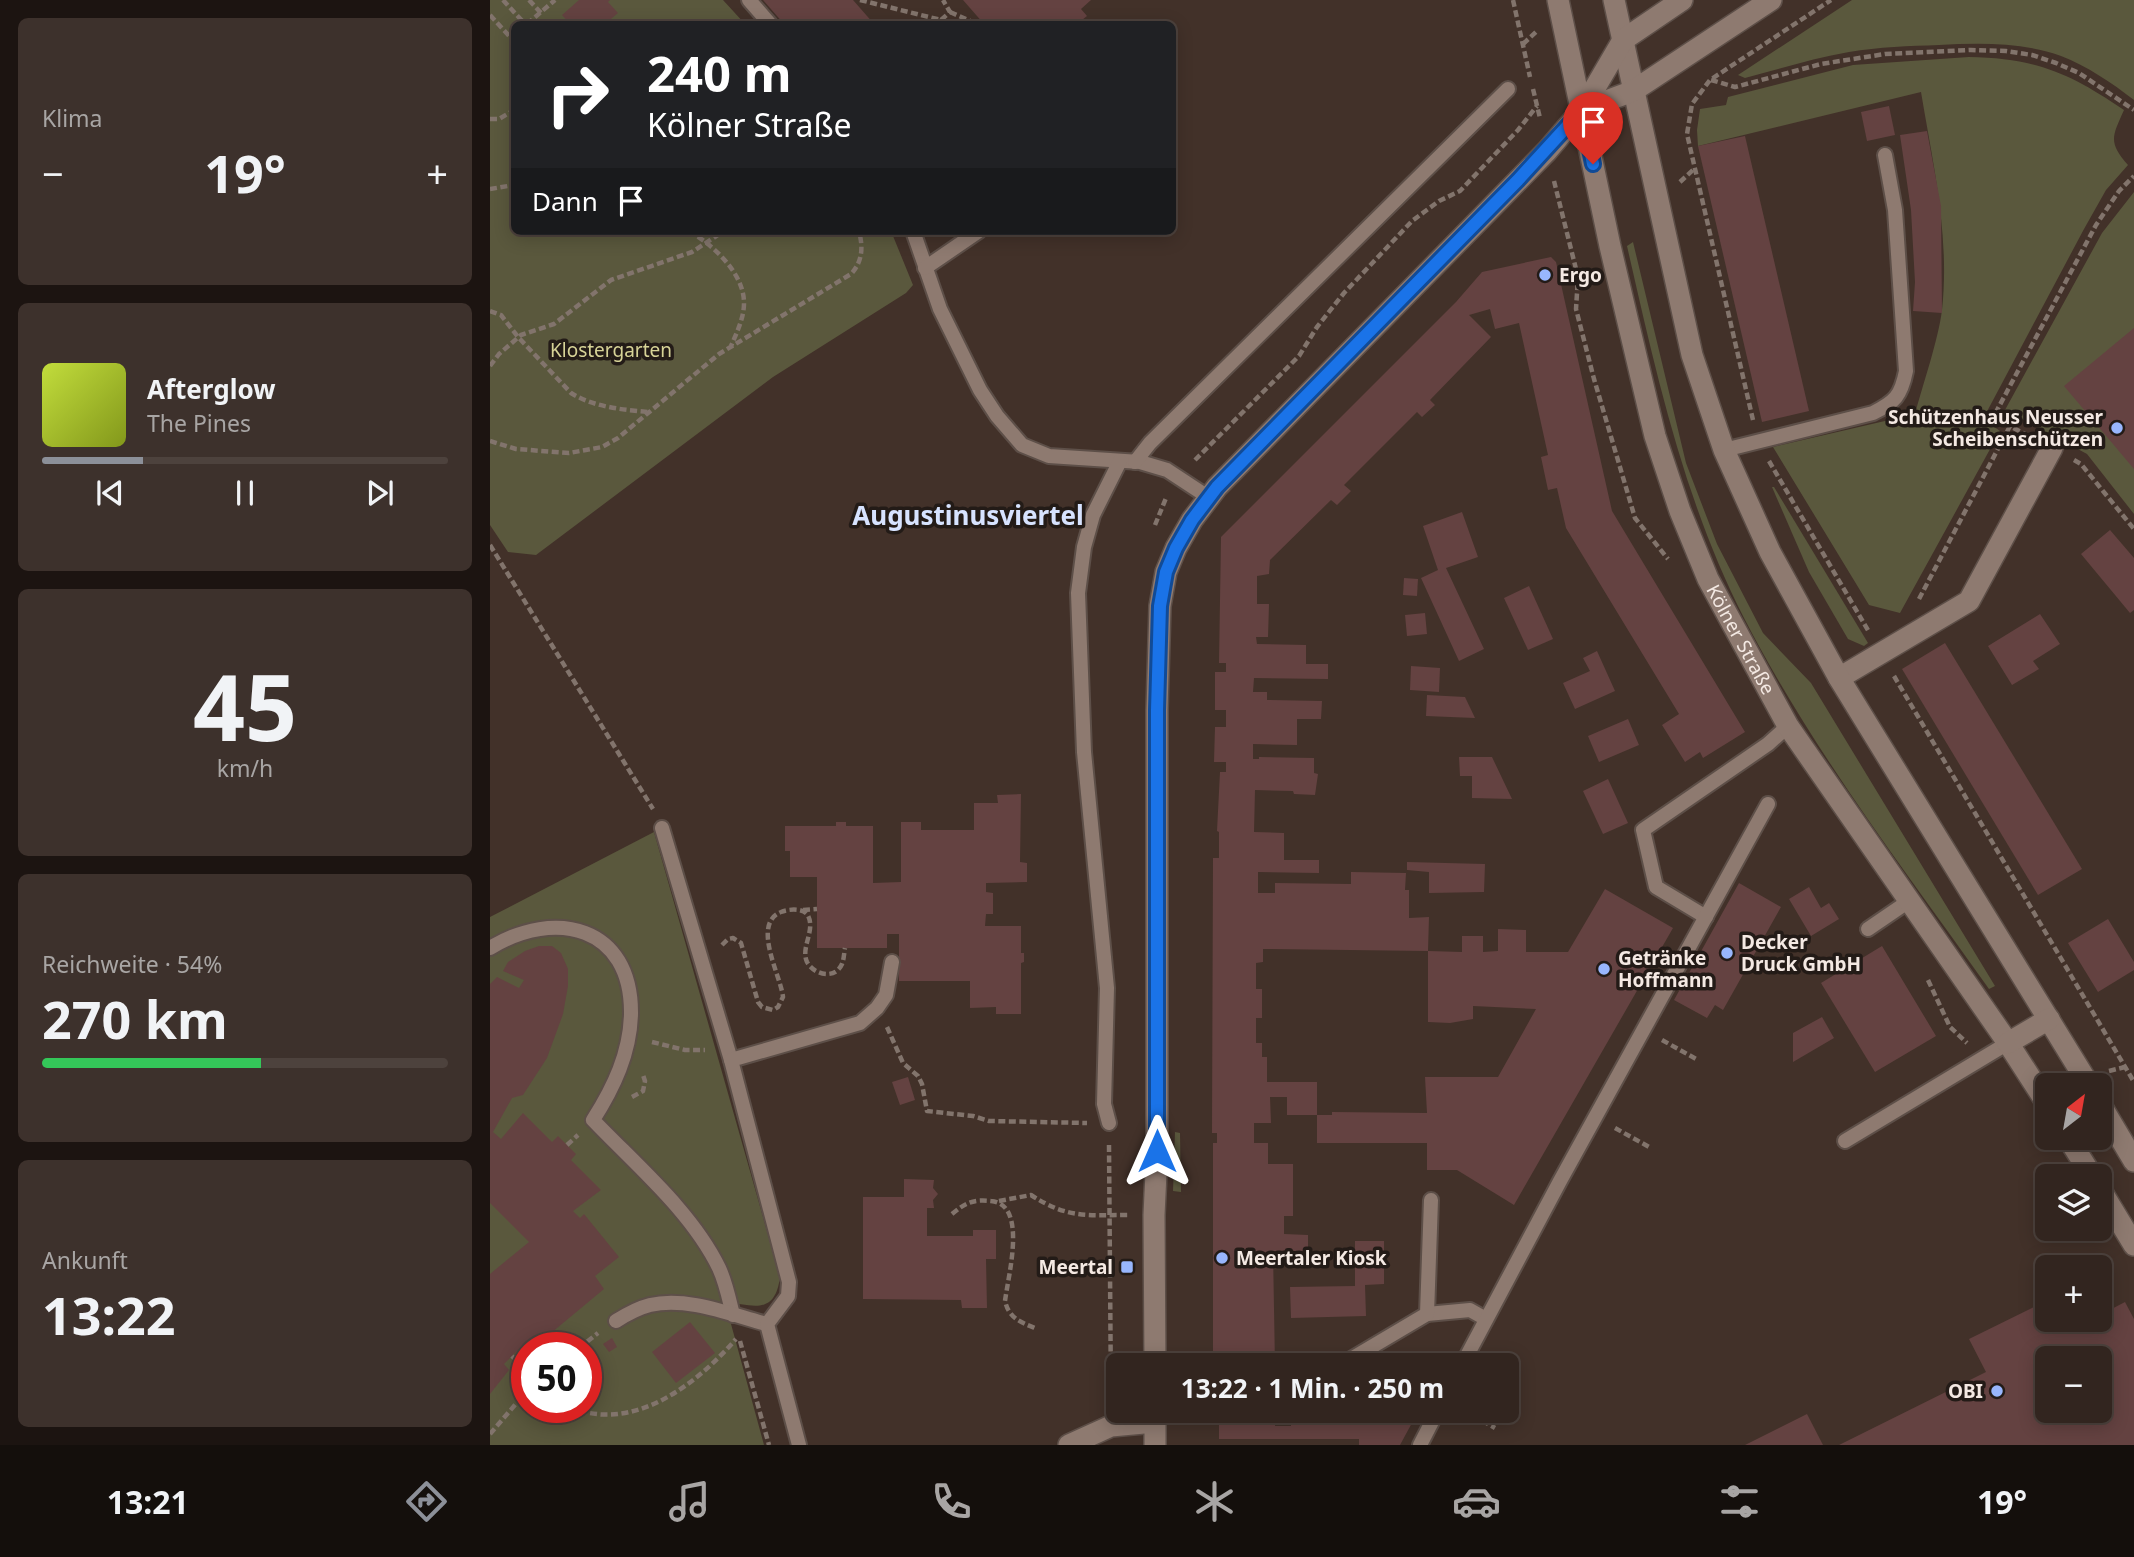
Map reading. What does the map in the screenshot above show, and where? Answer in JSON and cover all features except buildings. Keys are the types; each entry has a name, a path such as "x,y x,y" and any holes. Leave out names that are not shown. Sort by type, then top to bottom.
{"main road":[{"name":"Kölner Straße","path":"1558,0 1629,332 1659,449 1680,511 1709,579 1788,726 2035,1085"},
{"path":"1614,0 1692,355 1724,450 1770,552 1839,678 2082,1073"},
{"path":"1154,1353 1157,710 1160,606 1166,572 1173,554 1208,497 1530,169 1582,110 1623,40 1682,0"},
{"path":"1582,110 1633,91 1771,0"},
{"path":"1839,678 1969,601 2052,448"},
{"path":"2008,1044 2049,1019"},
{"path":"2112,1124 2134,1161"},
{"path":"2112,1193 2134,1217"},
{"path":"2112,1209 2134,1245"},
{"path":"1069,1445 1111,1426 1124,1423"},
{"path":"1155,1423 1155,1445"}],"lane":[{"path":"749,0 767,21"},
{"path":"1135,461 1150,443 1508,89"},
{"path":"1724,450 1873,413 1893,402 1903,388 1906,371 1895,210 1885,155"},
{"path":"914,235 940,309 981,390 997,416 1022,445 1049,456 1135,461 1167,470 1208,497"},
{"path":"925,268 973,235"},
{"path":"1109,1123 1104,1104 1107,988 1084,752 1078,593 1084,547 1093,515 1120,461"},
{"path":"1706,917 1656,887 1643,830 1768,744 1788,726"},
{"path":"1468,1353 1596,1114 1768,804"},
{"path":"662,828 731,1060 789,1282 788,1296 767,1324"},
{"path":"1868,929 1909,901"},
{"path":"490,947 525,931 547,928 580,929 593,935 615,954 623,968 630,998 629,1032 617,1077 593,1120 698,1234 719,1270 733,1315"},
{"path":"731,1060 860,1023 877,1008 886,995 892,962"},
{"path":"1845,1141 2008,1044"},
{"path":"1427,1314 1432,1200"},
{"path":"616,1321 634,1310 652,1304 697,1306 767,1324"},
{"path":"1360,1353 1427,1314 1470,1310 1486,1319"},
{"path":"767,1324 799,1445"},
{"path":"1420,1445 1431,1423"}],"path":[{"path":"503,0 523,21"},
{"path":"529,0 541,13"},
{"path":"530,21 555,0"},
{"path":"860,0 938,21"},
{"path":"943,0 950,12 970,21"},
{"path":"1513,0 1522,45"},
{"path":"1694,169 1687,134 1692,104 1710,80 1831,0"},
{"path":"943,21 950,12"},
{"path":"490,15 511,37"},
{"path":"1710,80 1735,87 1852,58 1959,50 2006,51 2056,62 2079,73 2134,110"},
{"path":"1152,534 1163,502 1191,464 1299,356 1317,327 1344,293 1412,221 1439,201 1460,191 1537,106"},
{"path":"490,119 499,119 511,112"},
{"path":"1918,600 2010,426 2000,421 1996,414 2096,225 2119,191 2134,176"},
{"path":"490,189 511,186"},
{"path":"695,235 707,243 730,267 744,296 743,312 731,346"},
{"path":"490,366 518,337 554,324 611,280 678,258 718,235"},
{"path":"490,441 516,449 569,453 587,451 610,443 731,346 851,274 862,253 860,235"},
{"path":"1578,277 1576,309 1606,419"},
{"path":"490,310 501,316 567,390 582,400 649,412"},
{"path":"2052,448 2081,464 2134,529"},
{"path":"490,545 645,793 662,828"},
{"path":"1871,636 1881,630"},
{"path":"721,950 728,939 733,938 741,943 758,1002 762,1007 773,1010 778,1007 783,997 768,942 771,921 781,912 817,909"},
{"path":"802,910 810,926 806,960 814,970 826,974 838,969 845,948"},
{"path":"877,1008 903,1063 918,1076 922,1084 927,1111 973,1116 989,1122 1109,1123 1111,1426"},
{"path":"1643,1029 1698,1060"},
{"path":"629,1032 673,1048 716,1050 731,1060"},
{"path":"1596,1114 1611,1126 1651,1148"},
{"path":"952,1214 963,1204 975,1199 999,1201 1031,1195 1045,1204 1080,1216 1154,1215"},
{"path":"999,1201 1008,1210 1014,1223 1005,1301 1008,1312 1018,1321 1035,1328"},
{"path":"602,1415 635,1410 662,1399 699,1378 739,1335 769,1445"},
{"path":"490,1434 511,1410"},
{"path":"1486,1423 1494,1428"}],"green space":[{"name":"Klostergarten","path":"490,0 723,0 742,21 511,21 511,235 893,235 913,285 906,293 773,377 536,555 508,552 490,525"},
{"path":"1852,0 2134,0 2134,100 2099,75 2061,56 2001,44 1872,49 1823,57 1745,78 1738,75"},
{"path":"1969,57 2014,60 2051,70 2086,86 2124,110 2114,139 2117,150 2128,165 2106,190 1983,419 2000,431 1900,613 1869,605 1773,447 1915,414 1937,335 1944,282 1939,200 1921,92 1698,146 1697,130 1700,109 1726,105 1728,97 1853,65"},
{"path":"2134,192 2134,514 2087,454 2005,410 2102,233"},
{"path":"1633,242 1686,463 1717,544 1763,633 1811,683 1995,986 1989,989 1829,762 1771,667 1723,574 1688,482 1661,389 1627,246"},
{"path":"1772,487 1868,643 1864,646 1848,639 1809,572"},
{"path":"654,832 780,1277 773,1298 768,1303 753,1306 725,1302 764,1445 490,1445 490,917"},
{"path":"1175,1132 1180,1133 1181,1192 1173,1191"}],"place":[{"name":"Ergo","path":"1545,275"},
{"name":"Schützenhaus Neusser Scheibenschützen","path":"2117,428"},
{"name":"Decker Druck GmbH","path":"1727,953"},
{"name":"Getränke Hoffmann","path":"1604,969"},
{"name":"Meertaler Kiosk","path":"1222,1258"},
{"name":"Meertal","path":"1127,1267"},
{"name":"OBI","path":"1997,1391"}],"district":[{"name":"Augustinusviertel","path":"968,515"}],"route":[{"path":"1157,1151 1157,710 1160,606 1166,572 1176,548 1192,520 1217,487 1547,151 1582,110 1593,164"}]}
